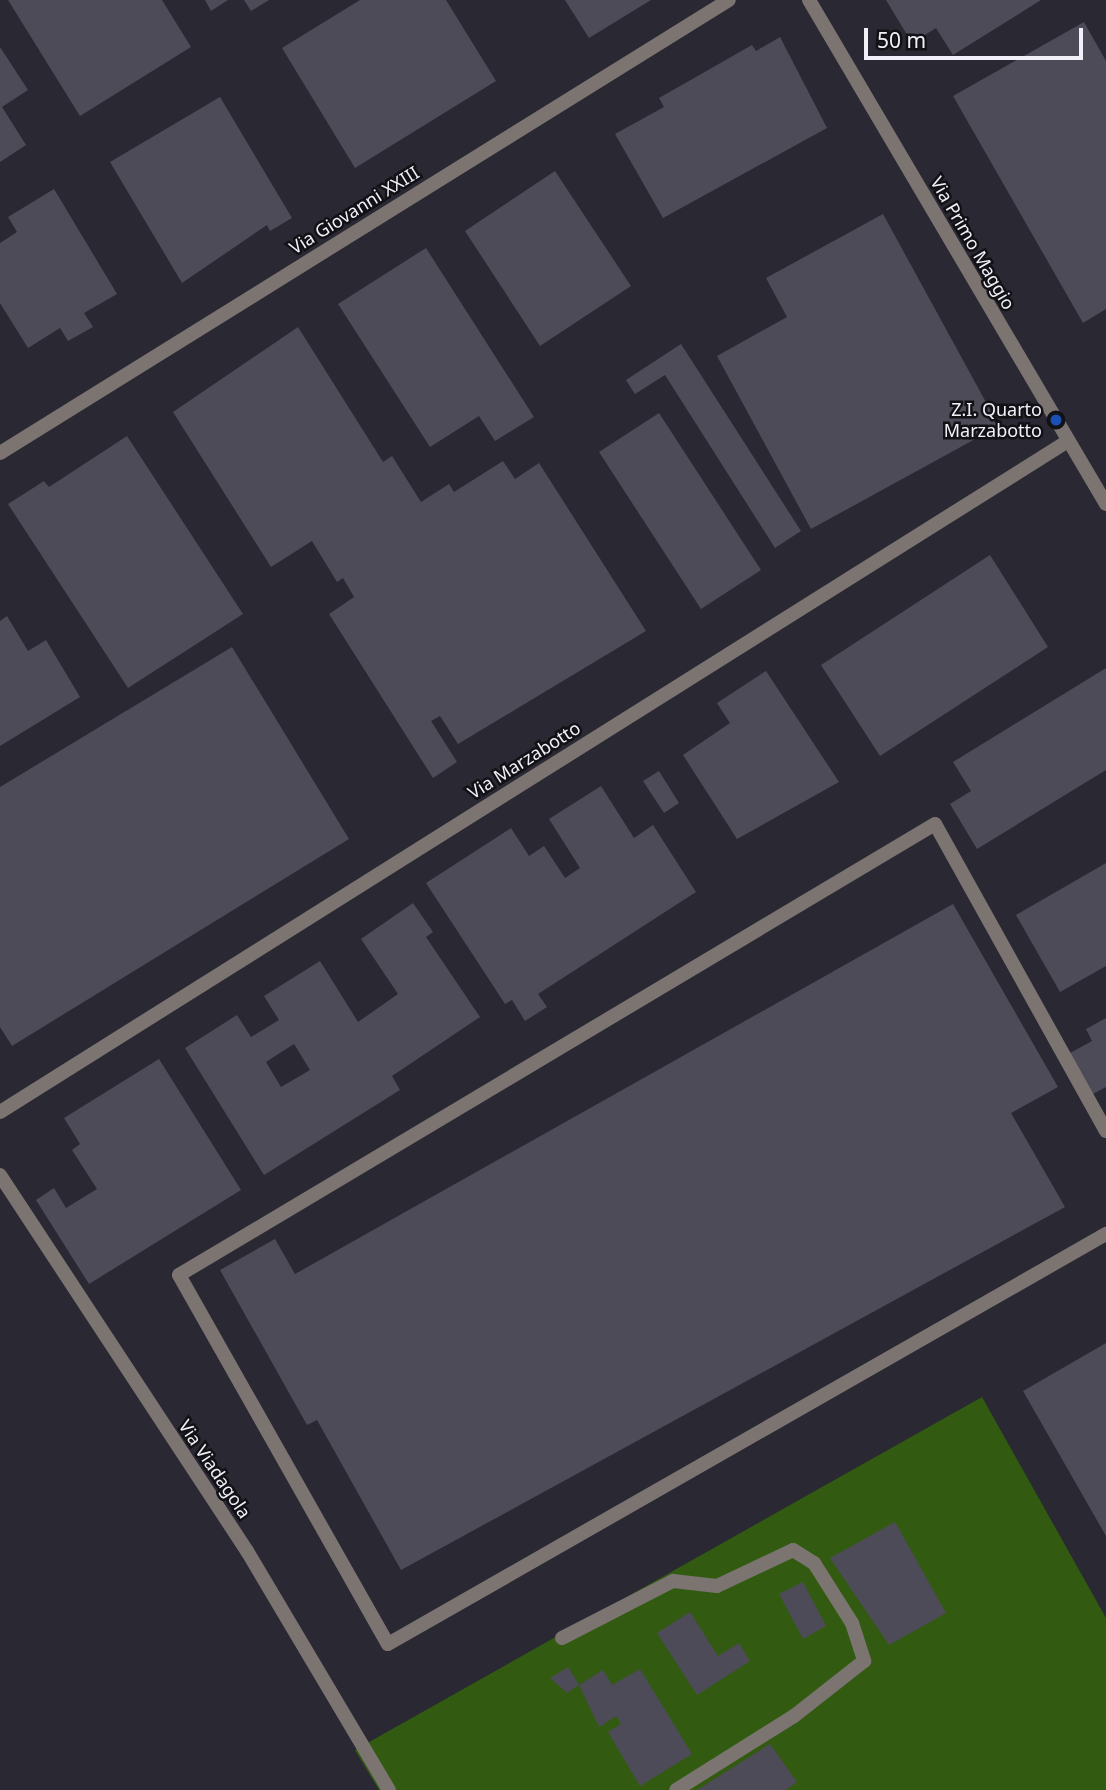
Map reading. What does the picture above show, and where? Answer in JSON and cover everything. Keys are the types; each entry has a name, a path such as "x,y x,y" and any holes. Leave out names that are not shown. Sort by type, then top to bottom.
{"street":[{"name":"Via Giovanni XXIII","path":"0,453 729,0"},
{"name":"Via Primo Maggio","path":"809,0 1106,504"},
{"name":"Via Marzabotto","path":"0,1112 1068,441"},
{"path":"1106,1131 935,824 179,1275 388,1644 1106,1234"},
{"name":"Via Viadagola","path":"0,1175 247,1551 390,1790"},
{"path":"562,1639 673,1581 717,1586 793,1549 814,1563 852,1623 864,1661 794,1716 676,1790"}],"green space":[{"path":"982,1397 1106,1618 1106,1790 379,1790 355,1750"}],"building":[{"path":"8,0 162,0 191,47 80,116"},
{"path":"205,0 228,0 211,11"},
{"path":"244,0 269,0 251,11"},
{"path":"360,0 446,0 496,81 355,168 282,48"},
{"path":"565,0 651,0 589,38"},
{"path":"886,0 1041,0 953,55 936,28 912,43"},
{"path":"1084,22 1106,61 1106,309 1083,323 953,96"},
{"path":"780,37 827,128 663,218 615,134 664,107 659,98 752,45 756,51"},
{"path":"0,47 28,90 2,107 26,145 0,162"},
{"path":"220,97 292,218 270,231 267,225 182,283 110,162"},
{"path":"555,171 631,286 540,346 465,231"},
{"path":"54,189 117,294 84,313 93,327 68,341 60,328 28,348 0,303 0,243 17,232 8,217"},
{"path":"883,214 999,426 811,529 717,356 787,317 766,278"},
{"path":"426,248 534,417 495,441 479,416 430,447 338,304"},
{"path":"298,327 383,462 392,456 421,502 449,484 454,492 503,461 515,479 539,463 646,631 458,744 440,716 431,721 457,762 433,778 329,614 354,597 343,578 337,582 312,541 271,567 173,412"},
{"path":"681,344 801,531 775,548 665,375 635,394 626,380"},
{"path":"659,413 761,570 701,609 599,452"},
{"path":"127,436 243,614 128,688 8,504 44,481 49,487"},
{"path":"990,555 1048,647 880,756 821,665"},
{"path":"7,616 28,651 46,640 80,697 0,746 0,621"},
{"path":"232,647 349,839 12,1046 0,1027 0,787"},
{"path":"1106,668 1106,770 977,849 950,804 971,791 953,762"},
{"path":"766,671 839,782 737,839 683,755 730,723 717,703"},
{"path":"659,771 679,803 664,813 643,781"},
{"path":"601,786 634,838 653,825 696,892 538,994 547,1007 525,1021 512,1000 505,1004 426,883 511,828 529,856 544,846 565,878 580,868 549,819"},
{"path":"1106,863 1106,966 1060,992 1016,915"},
{"path":"413,903 433,932 426,937 480,1017 392,1076 400,1090 264,1175 185,1048 237,1015 251,1037 279,1020 264,996 320,961 358,1022 398,994 361,939","holes":["294,1044 310,1070 281,1087 266,1062"]},
{"path":"953,904 1058,1087 1011,1113 1065,1207 401,1570 317,1420 307,1425 220,1270 275,1239 295,1274"},
{"path":"1106,1018 1106,1087 1093,1094 1070,1053 1092,1041 1086,1029"},
{"path":"159,1059 241,1190 89,1284 36,1200 54,1188 66,1208 97,1189 72,1150 80,1144 64,1118"},
{"path":"1106,1343 1106,1536 1023,1391"},
{"path":"895,1522 946,1613 889,1645 830,1558"},
{"path":"803,1582 826,1626 803,1639 779,1594"},
{"path":"690,1612 718,1656 739,1643 750,1661 697,1695 657,1633"},
{"path":"568,1667 579,1685 567,1693 550,1678"},
{"path":"640,1669 692,1754 640,1786 608,1732 621,1724 616,1716 599,1727 579,1685 603,1670 612,1685"},
{"path":"770,1744 797,1782 786,1790 697,1790"}],"place":[{"name":"Z.I. Quarto Marzabotto","path":"1056,420"}]}
